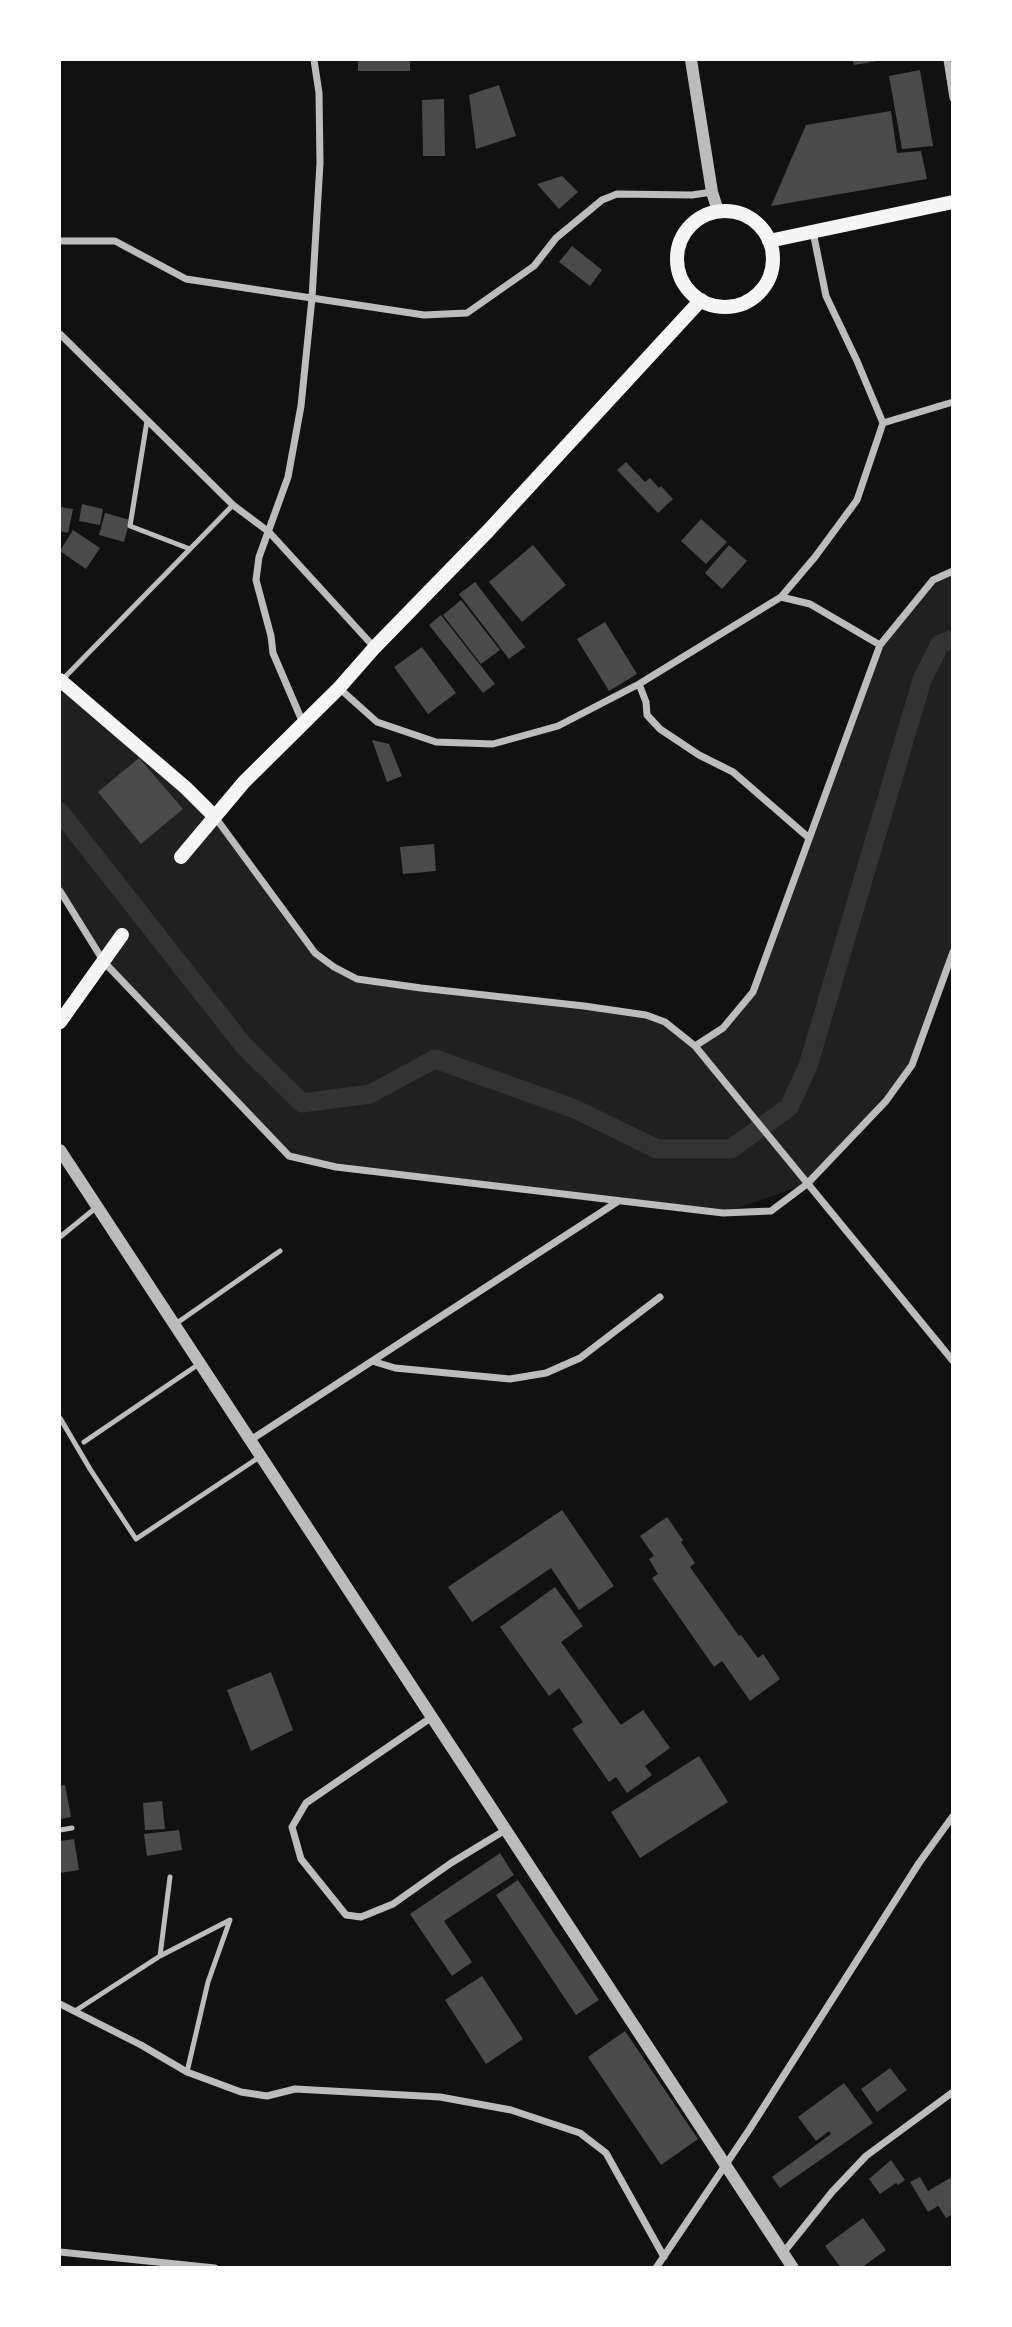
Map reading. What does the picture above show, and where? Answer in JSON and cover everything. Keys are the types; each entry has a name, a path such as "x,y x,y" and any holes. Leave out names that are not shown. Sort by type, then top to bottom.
{"main road":[{"path":"769,241 953,202"},
{"path":"718,211 734,212 749,218 761,228 769,241 772,258 770,275 762,289 749,301 733,306 717,306 701,300 689,291 681,279 677,264 683,235 704,215 718,211"},
{"path":"181,857 244,782 339,688 375,647 488,531 701,300"},
{"path":"60,680 186,788 214,816"},
{"path":"60,1023 122,935"}],"street":[{"path":"304,723 273,653 256,580 259,557 288,477 301,406 312,298 320,163 319,93 314,60"},
{"path":"691,60 712,192 718,211"},
{"path":"947,60 953,98"},
{"path":"60,241 115,242 186,279 424,315 467,313 534,266 556,238 602,200 617,194 692,195 712,192"},
{"path":"339,688 377,722 436,742 493,744 558,726 639,684 781,597 857,500 883,423 826,296 813,232"},
{"path":"60,334 233,505 269,532 375,647"},
{"path":"883,423 953,402"},
{"path":"695,1046 723,1028 753,992 880,645 933,580 953,571"},
{"path":"781,597 810,604 880,645"},
{"path":"639,684 646,702 647,715 660,729 699,755 733,772 809,838"},
{"path":"214,816 315,953 357,979 646,1015 665,1022 695,1046 953,1361"},
{"path":"60,891 104,962 289,1156 336,1167 723,1213 771,1211 807,1184 886,1101 912,1065 953,952"},
{"path":"60,1150 793,2267"},
{"path":"249,1441 617,1201"},
{"path":"372,1361 395,1368 510,1379 546,1373 580,1359 660,1297"},
{"path":"432,1717 306,1803 292,1828 301,1859 346,1915 361,1917 393,1904 451,1863 507,1829"},
{"path":"656,2267 919,1863 953,1816"},
{"path":"60,2004 187,2072 241,2091 267,2096 295,2089 440,2097 511,2110 580,2133 606,2153 664,2258"},
{"path":"783,2253 832,2192 866,2156 953,2092"},
{"path":"60,2252 215,2267"}],"lane":[{"path":"147,421 130,526 190,549"},
{"path":"60,680 233,505"},
{"path":"60,1237 98,1206"},
{"path":"174,1325 280,1251"},
{"path":"84,1442 199,1364"},
{"path":"60,1418 136,1539 261,1455"},
{"path":"60,1830 72,1828"},
{"path":"160,1956 170,1877"},
{"path":"75,2011 160,1956 230,1920 208,1982 187,2072"},
{"path":"664,2258 665,2267"}],"shaded area":[{"path":"952,571 952,952 912,1065 886,1101 807,1184 723,1213 336,1167 289,1156 104,962 60,891 60,680 216,810 275,900 315,953 357,979 584,1006 665,1022 695,1046 723,1028 753,992 880,645 933,580"}],"building":[{"path":"358,60 410,60 410,71 358,71"},
{"path":"853,60 877,60 877,61 854,65"},
{"path":"920,70 933,146 902,149 889,76"},
{"path":"499,85 516,136 476,149 469,95"},
{"path":"444,99 445,156 423,156 422,100"},
{"path":"891,111 897,153 921,151 927,179 771,206 806,125"},
{"path":"562,176 578,192 559,209 537,184"},
{"path":"572,246 602,270 590,286 559,262"},
{"path":"626,462 645,482 650,478 673,499 658,513 617,470"},
{"path":"82,504 103,509 100,525 79,521"},
{"path":"60,507 73,509 68,533 60,531"},
{"path":"105,513 130,520 124,542 99,535"},
{"path":"701,519 727,542 706,564 681,541"},
{"path":"73,530 100,548 86,569 60,551"},
{"path":"533,545 566,585 522,622 489,582"},
{"path":"729,545 747,561 722,589 705,573"},
{"path":"475,582 525,647 509,659 459,594"},
{"path":"461,600 500,650 481,664 443,615"},
{"path":"441,615 495,684 483,693 429,625"},
{"path":"605,622 637,674 609,691 577,639"},
{"path":"422,647 456,693 428,714 394,667"},
{"path":"372,740 389,744 402,776 387,782"},
{"path":"139,758 183,809 141,844 98,792"},
{"path":"434,844 436,871 403,874 400,847"},
{"path":"562,1510 614,1586 579,1610 551,1568 472,1622 448,1587"},
{"path":"667,1517 695,1563 690,1567 739,1636 741,1635 758,1658 763,1654 780,1679 750,1701 722,1661 714,1667 652,1578 658,1574 649,1559 654,1556 640,1536"},
{"path":"555,1587 583,1626 561,1642 621,1725 643,1710 670,1748 645,1766 652,1775 627,1793 616,1777 609,1782 572,1729 583,1722 559,1688 549,1696 500,1627"},
{"path":"271,1672 293,1730 251,1751 227,1690"},
{"path":"699,1756 728,1802 640,1858 611,1812"},
{"path":"65,1785 71,1817 60,1819 60,1786"},
{"path":"162,1801 165,1829 145,1830 143,1803"},
{"path":"179,1830 182,1850 147,1856 144,1834"},
{"path":"74,1839 79,1870 60,1873 60,1841"},
{"path":"500,1853 514,1875 444,1921 472,1962 452,1976 410,1914"},
{"path":"518,1880 599,2000 576,2015 496,1895"},
{"path":"482,1976 523,2039 486,2064 445,2000"},
{"path":"625,2031 698,2139 661,2165 588,2057"},
{"path":"890,2068 907,2090 877,2112 861,2089"},
{"path":"844,2083 873,2123 780,2188 772,2177 831,2134 829,2131 816,2141 798,2117"},
{"path":"891,2160 905,2180 880,2194 869,2179"},
{"path":"920,2177 928,2191 950,2178 953,2183 953,2214 946,2218 934,2199 938,2206 928,2212 910,2182"},
{"path":"863,2218 886,2250 861,2268 841,2268 825,2246"}],"waterway":[{"path":"60,812 244,1046 302,1103 370,1094 435,1059 575,1109 657,1149 731,1149 789,1107 808,1066 922,680 940,644 953,639"}]}
